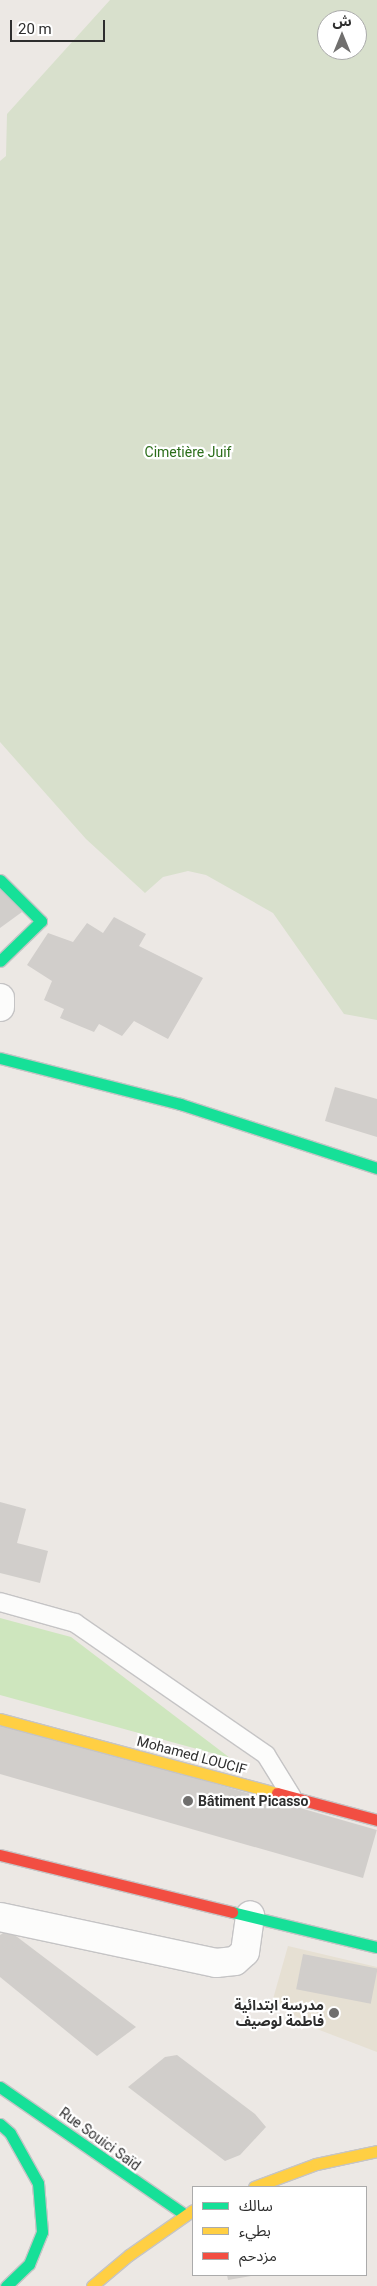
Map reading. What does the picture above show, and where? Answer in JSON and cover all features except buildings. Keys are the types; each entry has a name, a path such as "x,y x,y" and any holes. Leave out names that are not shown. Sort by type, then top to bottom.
{"main road":[{"path":"0,880 42,921 0,961"},
{"path":"0,1058 180,1104 377,1168"},
{"name":"Mohamed LOUCIF","path":"0,1719 377,1820"},
{"path":"0,1855 377,1947"},
{"name":"Rue Souici Saïd","path":"0,2087 188,2212"},
{"path":"0,2124 10,2133 38,2182 42,2232 29,2264 6,2286"},
{"path":"257,2186 316,2164 377,2152"},
{"path":"92,2286 188,2212"}],"street":[{"path":"0,998 0,1007"},
{"path":"0,1917 216,1963 235,1961 245,1952 250,1916"}],"lane":[{"path":"0,1602 74,1623 266,1756 292,1797"}],"shaded area":[{"name":"مدرسة ابتدائية فاطمة لوصيف","path":"288,1946 377,1967 377,2052 309,2026 273,1999"}],"green space":[{"name":"Cimetière Juif","path":"110,0 377,0 377,1020 344,1014 273,913 206,875 188,871 163,877 145,893 86,839 0,742 0,161 6,156 7,114"},
{"path":"0,1618 71,1637 230,1758 0,1695"}],"traffic: fast":[{"path":"0,880 41,921 0,961"},
{"path":"0,1058 180,1104 377,1168"},
{"path":"232,1912 377,1947"},
{"path":"0,2087 184,2214"},
{"path":"0,2124 10,2133 38,2183 42,2232 29,2264 6,2286"}],"traffic: slow":[{"path":"0,1719 277,1793"},
{"path":"257,2186 316,2164 377,2151"},
{"path":"92,2286 129,2255 192,2211"}],"traffic: jam":[{"path":"277,1793 377,1820"},
{"path":"0,1855 232,1912"}],"place":[{"name":"Bâtiment Picasso","path":"188,1801"},
{"name":"مدرسة ابتدائية فاطمة لوصيف","path":"334,2013"}]}
